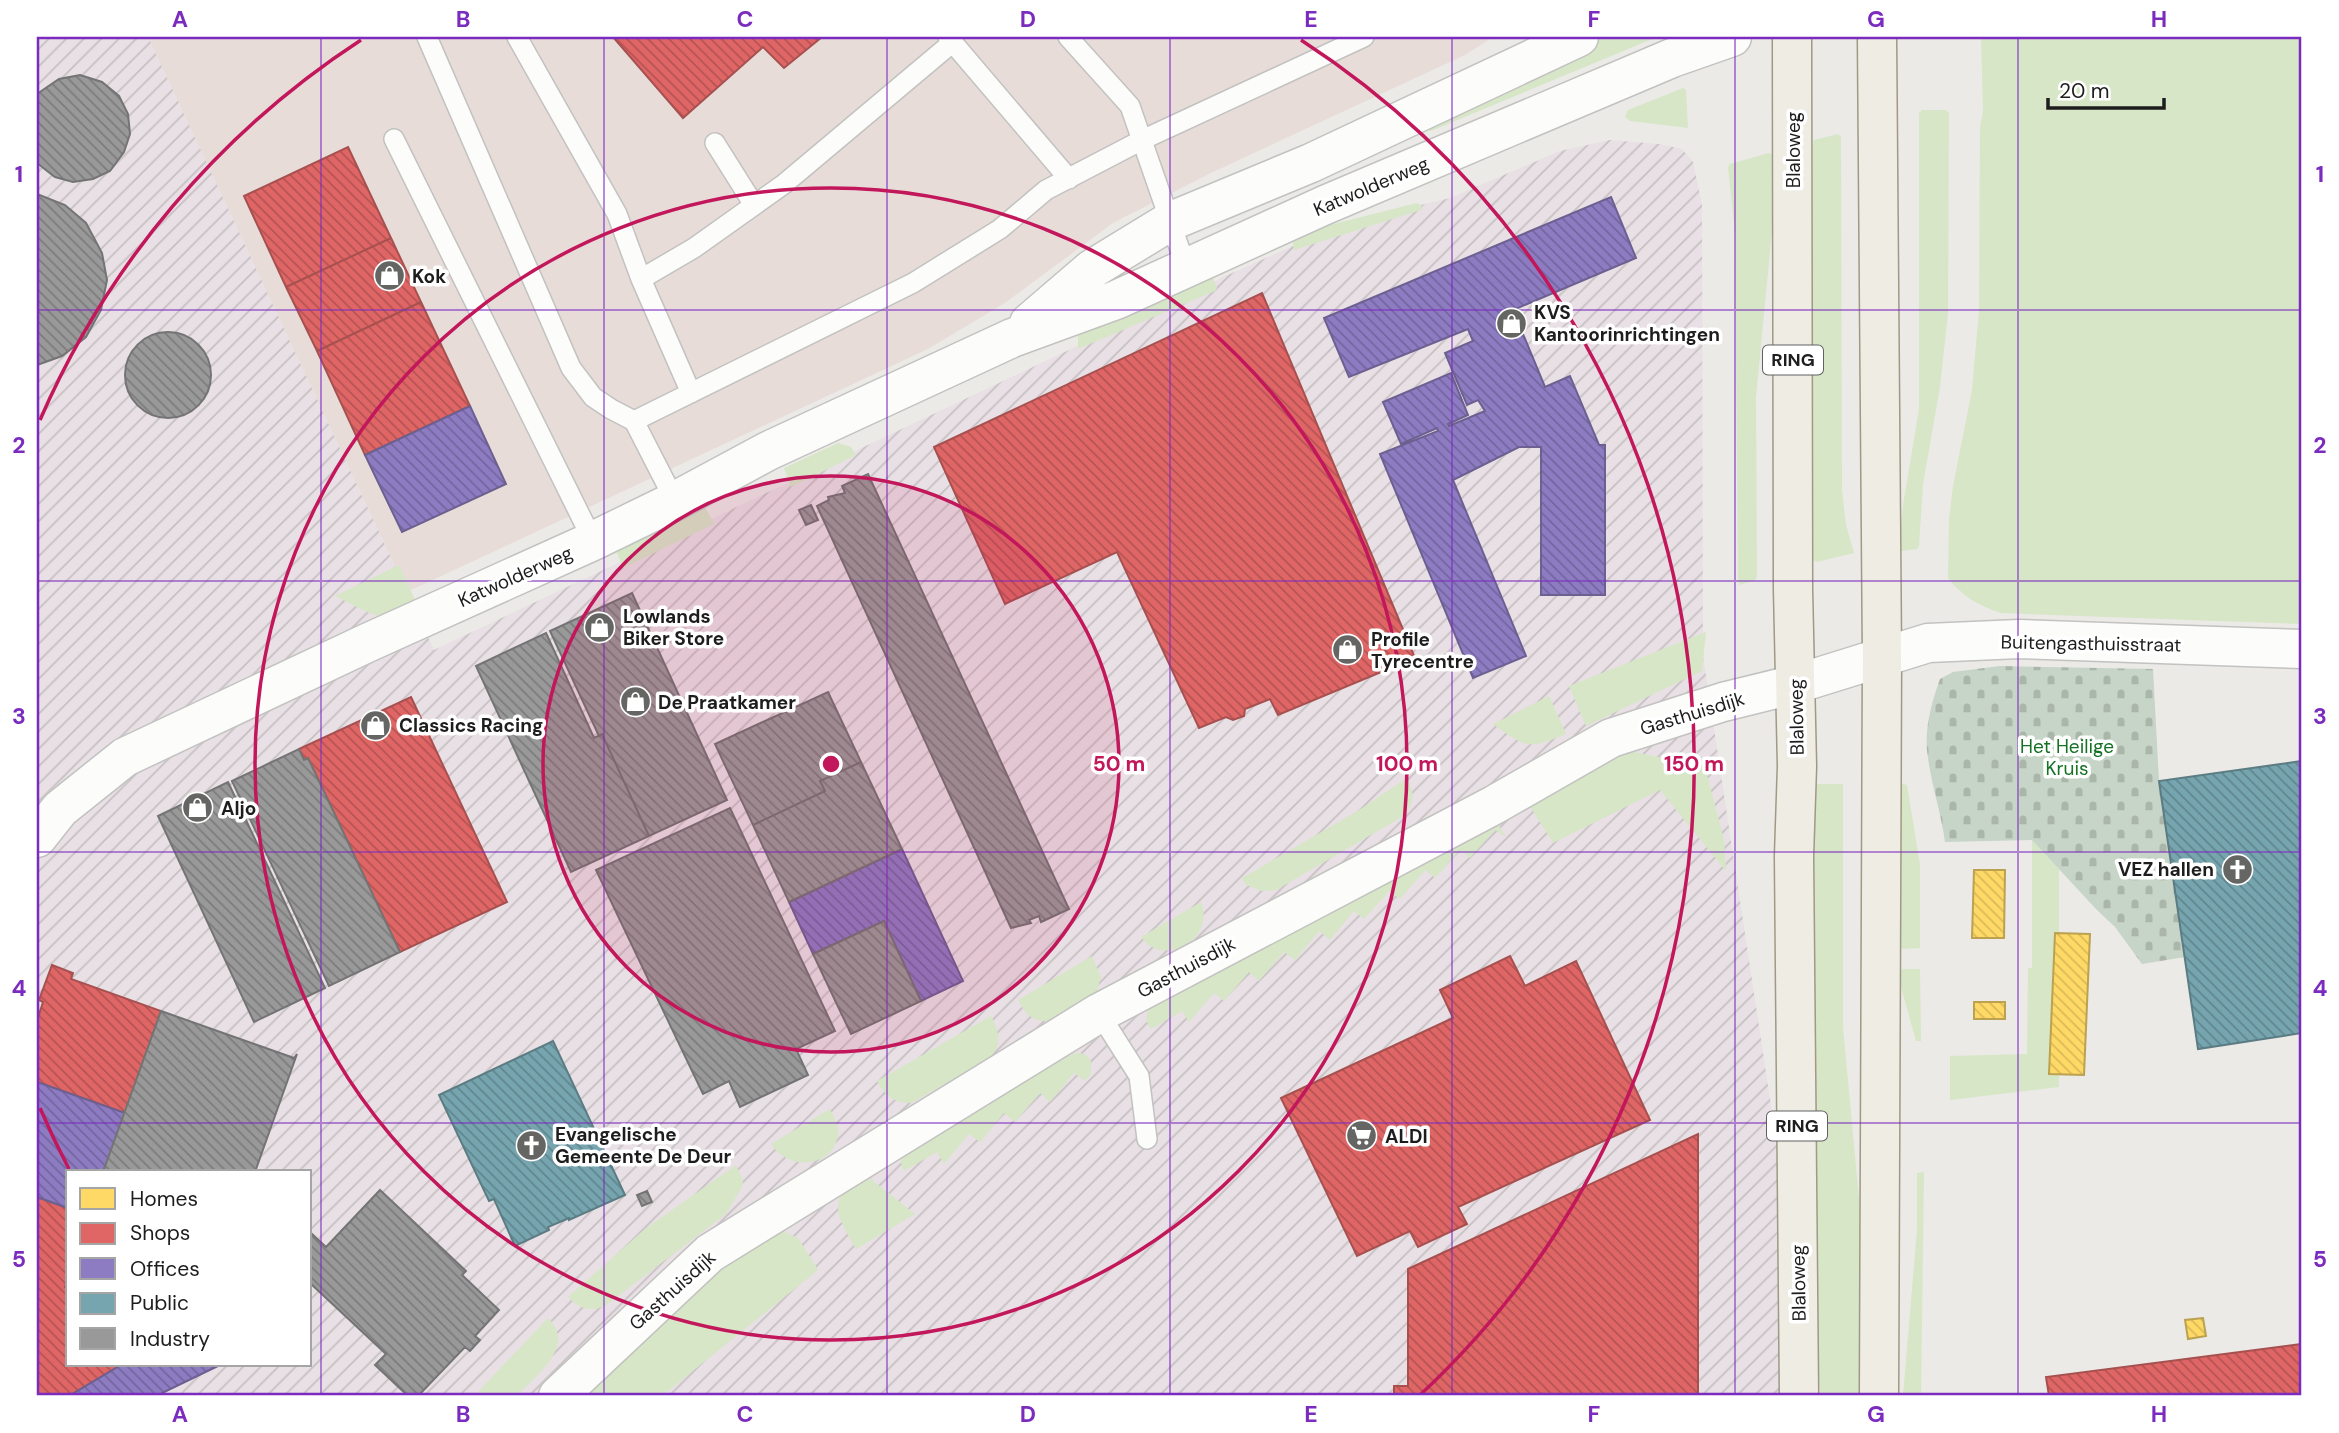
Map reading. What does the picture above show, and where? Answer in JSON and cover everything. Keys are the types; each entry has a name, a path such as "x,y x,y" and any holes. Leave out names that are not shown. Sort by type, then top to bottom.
{"main road":[{"name":"Blaloweg","path":"1793,37 1793,589 1797,766 1794,870 1799,1396"},
{"path":"1877,37 1882,659 1879,1396"}],"street":[{"name":"Katwolderweg","path":"1012,338 1092,268 1169,222 1311,163 1579,37"},
{"name":"Katwolderweg","path":"37,838 60,809 125,757 367,642 593,541 768,452 1012,338 1116,300 1186,267 1672,58 1732,37"},
{"name":"Buitengasthuisstraat","path":"1882,659 1928,643 2019,639 2302,649"},
{"name":"Gasthuisdijk","path":"558,1396 710,1253 1099,1013 1494,804 1611,738 1723,702 1882,659"}],"lane":[{"path":"427,37 571,368 593,397 635,421 675,501"},
{"path":"517,37 617,214 641,279 691,393"},
{"path":"1068,37 1130,106 1186,267"},
{"path":"635,421 913,283 1000,229 1046,190 1142,140 1364,37"},
{"path":"641,279 694,248 784,184 950,39 1069,179"},
{"path":"394,139 593,541"},
{"path":"715,143 754,205"},
{"path":"1099,1013 1139,1076 1147,1139"}],"shaded area":[{"path":"37,37 148,37 434,650 1221,278 1342,224 1450,198 1560,151 1610,140 1659,144 1682,149 1693,162 1702,205 1703,656 1815,1396 37,1396"},
{"path":"148,37 1493,37 1465,55 1211,173 1113,223 1005,303 928,349 407,592"}],"green space":[{"path":"1606,37 1657,37 1431,131 1427,130 1426,126"},
{"path":"1981,37 2302,37 2302,624 2001,613 1972,600 1948,578 1949,520 1972,390 1979,310 1980,127 1983,111"},
{"path":"1683,88 1686,90 1688,128 1630,121 1625,117 1628,110"},
{"path":"1922,110 1946,110 1949,113 1948,313 1940,387 1923,484 1919,546 1917,549 1902,551 1899,548 1903,505 1919,409 1919,113"},
{"path":"1838,134 1841,137 1842,490 1846,525 1854,553 1817,562 1813,560 1813,143 1814,140"},
{"path":"1769,153 1773,155 1772,231 1756,397 1757,577 1740,585 1735,233 1728,167 1730,164"},
{"path":"1417,203 1422,206 1421,210 1294,250 1294,239 1302,232"},
{"path":"1210,271 1217,288 1215,291 1078,349 1078,333"},
{"path":"838,443 851,447 856,455 791,487 784,468"},
{"path":"704,505 714,524 623,568 615,548"},
{"path":"399,565 416,602 380,616 335,596"},
{"path":"1706,632 1702,671 1586,726 1569,686"},
{"name":"Het Heilige Kruis","path":"2000,666 2153,669 2159,781 2185,957 2142,964 2115,927 2032,840 1945,842 1927,750 1928,723 1934,696 1940,679 1953,672"},
{"path":"1549,696 1566,734 1543,743 1528,744 1513,738 1493,724"},
{"path":"1630,751 1705,767 1724,840 1726,871 1660,790 1553,843 1528,803 1532,788"},
{"path":"1407,778 1412,799 1402,817 1276,890 1262,891 1246,885 1242,878 1356,812"},
{"path":"1900,783 1907,785 1920,865 1920,948 1903,949 1900,946"},
{"path":"1814,784 1843,784 1843,1027 1861,1220 1863,1396 1821,1396 1815,1354"},
{"path":"1481,815 1494,818 1506,837 1495,830 1470,858 1460,850 1435,878 1425,870 1400,899 1389,891 1364,919 1354,911 1330,940 1319,931 1295,960 1284,952 1259,981 1249,972 1224,1001 1214,993 1189,1022 1182,1011 1151,1029 1149,1026 1149,1009"},
{"path":"2032,840 2059,869 2059,1087 1950,1100 1950,1056 2027,1054 2028,968 2032,968"},
{"path":"1201,902 1204,915 1201,928 1185,945 1174,950 1162,950 1151,946 1141,937"},
{"path":"1092,956 1101,977 1096,994 1055,1019 1035,1019 1026,1012 1018,1000"},
{"path":"1920,969 1921,1041 1916,1041 1901,987 1900,970"},
{"path":"991,1016 997,1029 998,1040 995,1051 986,1061 911,1103 895,1100 887,1095 877,1081"},
{"path":"1072,1054 1085,1054 1091,1061 1091,1074 1085,1081 1074,1073 1050,1102 1040,1093 1015,1122 1004,1113 980,1142 969,1134 944,1164 937,1152 904,1171 901,1160 907,1151"},
{"path":"830,1109 838,1129 837,1141 823,1158 813,1162 790,1160 771,1144"},
{"path":"736,1165 743,1181 742,1187 726,1214 605,1306 585,1308 568,1297 645,1229"},
{"path":"1924,1172 1921,1396 1903,1396 1917,1229 1917,1173"},
{"path":"867,1176 915,1214 856,1249 841,1221 839,1199 843,1192"},
{"path":"782,1231 798,1238 818,1270 662,1396 568,1396 689,1287"},
{"path":"548,1318 556,1329 556,1349 534,1379 517,1396 474,1396"}],"building: Homes":[{"path":"1974,870 2005,870 2004,938 1972,938"},
{"path":"2055,933 2090,934 2084,1075 2049,1074"},
{"path":"1974,1002 2005,1002 2005,1019 1974,1019"},
{"path":"2203,1318 2206,1336 2188,1339 2185,1320"}],"building: Shops":[{"path":"613,37 822,37 784,68 763,47 683,118"},
{"path":"348,147 391,238 286,287 244,196"},
{"path":"391,238 421,302 317,351 286,287"},
{"path":"1262,293 1415,658 1278,715 1270,699 1245,709 1244,716 1233,720 1226,717 1199,728 1117,552 1005,604 934,447"},
{"path":"421,302 470,406 365,455 317,351"},
{"path":"411,697 507,902 400,952 308,758 304,760 299,749"},
{"path":"1510,956 1525,986 1576,961 1650,1120 1458,1207 1467,1224 1418,1247 1410,1231 1357,1256 1281,1098 1453,1018 1440,990"},
{"path":"52,965 73,973 71,979 161,1011 125,1113 37,1082 37,1021 43,1002 39,1000"},
{"path":"1698,1134 1698,1396 1394,1396 1394,1386 1408,1386 1408,1269"},
{"path":"37,1197 66,1207 66,1366 119,1366 69,1396 37,1396"},
{"path":"2302,1344 2302,1396 2049,1396 2046,1377"}],"building: Offices":[{"path":"1611,197 1636,258 1513,310 1545,387 1570,376 1599,445 1605,445 1605,595 1541,595 1541,447 1519,447 1453,480 1526,656 1473,678 1380,454 1438,431 1437,428 1401,444 1383,402 1451,373 1468,415 1448,424 1449,426 1485,411 1478,400 1467,405 1445,353 1473,341 1468,329 1349,377 1324,318"},
{"path":"470,406 506,484 402,532 365,455"},
{"path":"902,849 963,981 921,1001 884,921 813,954 789,902"},
{"path":"37,1082 125,1113 104,1170 66,1170 66,1207 37,1197"},
{"path":"119,1366 218,1366 162,1393 163,1396 69,1396"}],"building: Public":[{"name":"VEZ hallen","path":"2302,761 2302,1033 2198,1049 2159,781"},
{"name":"Evangelische Gemeente De Deur","path":"553,1041 625,1195 548,1227 549,1230 515,1246 494,1199 489,1201 439,1095"}],"building: Industry":[{"path":"80,75 102,82 119,96 128,114 130,134 124,152 110,171 93,179 73,182 55,177 37,163 37,94 59,79"},
{"path":"37,194 65,205 86,223 102,253 107,280 101,310 86,337 62,356 37,365"},
{"path":"168,332 192,339 204,351 211,375 204,399 192,411 168,418 144,411 132,399 125,375 132,351 144,339"},
{"path":"868,474 1069,909 1041,922 1039,916 1029,920 1031,923 1011,928 817,506 829,500 828,497 845,493 842,486"},
{"path":"811,505 818,520 806,525 799,510"},
{"path":"632,593 727,800 649,836 550,631"},
{"path":"546,633 594,738 602,734 649,836 571,872 476,666"},
{"path":"828,692 861,762 820,781 825,791 753,825 715,744"},
{"path":"299,749 304,760 308,758 400,952 329,986 232,781"},
{"path":"861,762 902,849 789,902 753,825 825,791 820,781"},
{"path":"228,782 325,988 254,1022 158,816"},
{"path":"730,808 835,1031 796,1049 808,1075 740,1107 729,1081 703,1094 596,870"},
{"path":"884,921 921,1001 851,1034 813,954"},
{"path":"161,1011 294,1058 297,1054 256,1170 104,1170"},
{"path":"380,1190 466,1271 462,1275 499,1310 475,1336 480,1340 470,1351 465,1347 418,1396 408,1396 375,1365 386,1354 312,1285 312,1234 326,1247"},
{"path":"647,1191 652,1202 642,1206 637,1195"}],"place":[{"name":"Kok","path":"389,276"},
{"name":"KVS Kantoorinrichtingen","path":"1511,323"},
{"name":"Lowlands Biker Store","path":"600,627"},
{"name":"Profile Tyrecentre","path":"1348,650"},
{"name":"De Praatkamer","path":"635,702"},
{"name":"Classics Racing","path":"376,725"},
{"name":"Aljo","path":"198,808"},
{"name":"VEZ hallen","path":"2237,869"},
{"name":"ALDI","path":"1362,1136"},
{"name":"Evangelische Gemeente De Deur","path":"532,1145"}]}
